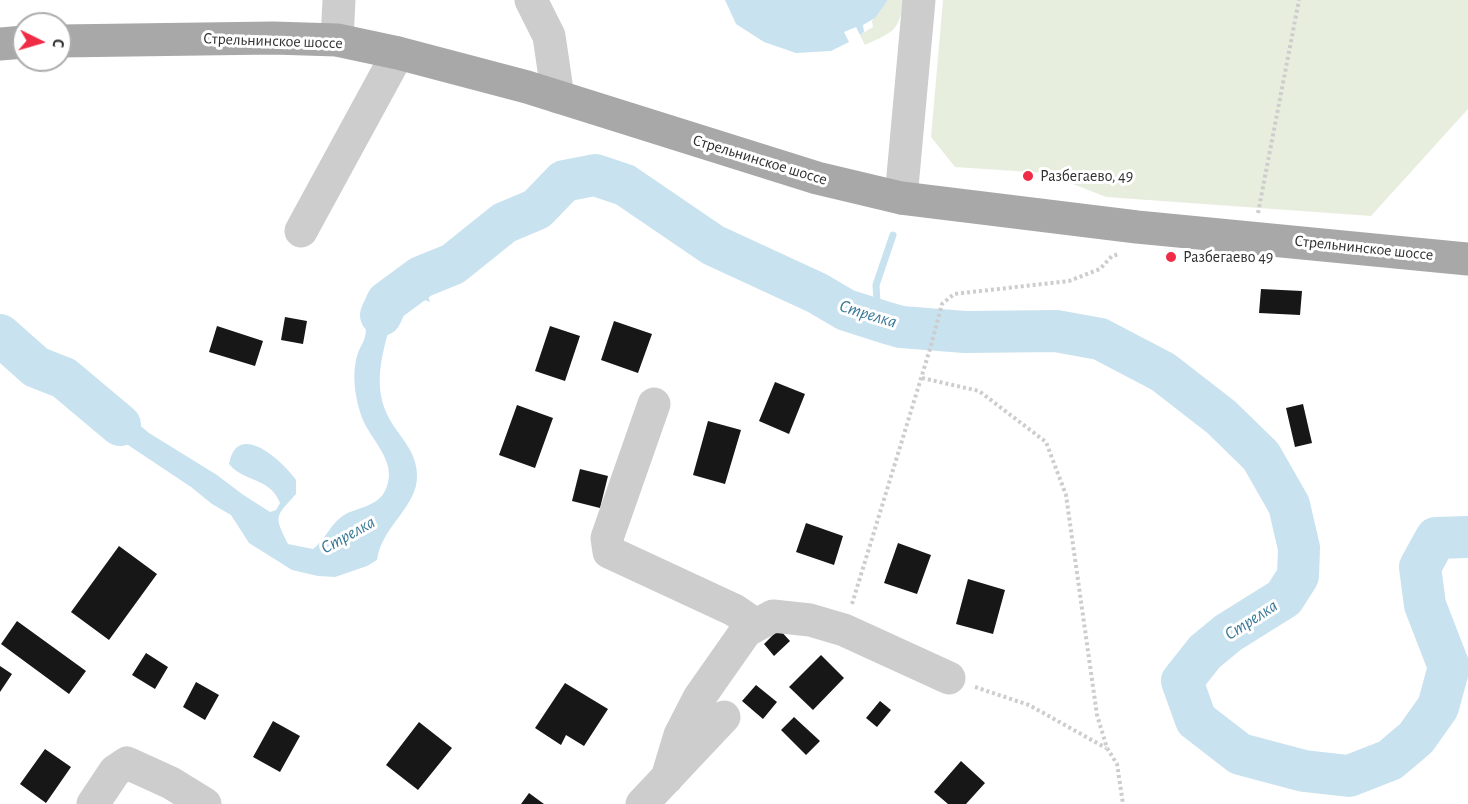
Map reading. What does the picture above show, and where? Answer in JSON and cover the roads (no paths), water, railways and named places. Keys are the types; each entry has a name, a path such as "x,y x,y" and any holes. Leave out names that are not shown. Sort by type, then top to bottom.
{"main road":[{"name":"Стрельнинское шоссе","path":"72,41 273,38 337,40 398,53 558,97 817,178 901,198 1137,227 1468,259"}],"street":[{"path":"337,40 339,0"},
{"path":"531,0 549,36 558,97"},
{"path":"901,198 919,0"},
{"path":"301,231 398,53"},
{"path":"654,404 607,538 609,552 734,610 756,625"},
{"path":"667,778 680,735 699,698 746,631 773,616 810,620 844,630 948,678"},
{"path":"642,804 724,717"},
{"path":"93,804 115,771 128,763 171,783 205,804"}],"water":[{"path":"725,0 888,0 875,18 863,25 864,32 860,35 856,27 844,32 849,42 831,51 796,53 764,42 736,24"},
{"path":"415,260 430,302 411,299 403,303 396,312 385,344 380,386 381,397 389,418 414,459 417,475 416,486 406,507 386,536 377,560 367,566 335,577 292,570 249,543 231,515 125,443 72,397 82,378 149,433 217,475 270,512 276,510 280,503 276,495 270,488 241,474 229,464 234,451 241,445 250,444 261,448 281,463 296,480 296,494 279,516 280,527 288,544 313,549 340,518 379,499 387,486 389,477 386,460 363,420 358,404 355,369 374,299 385,284"}],"waterway":[{"name":"Стрелка","path":"381,315 387,302 421,277 453,264 504,223 537,209 564,181 595,175 625,185 713,245 817,293 846,310 901,327 965,332 1056,331 1100,339 1163,372 1221,417 1261,456 1289,505 1299,548 1298,576 1284,598 1228,633 1205,652 1182,681 1196,720 1240,754 1304,771 1349,776 1390,760 1416,738 1438,707 1449,667 1425,605 1420,567 1436,538 1468,537"},
{"path":"887,323 877,302 876,285 893,235"},
{"name":"Стрелка","path":"0,335 36,367 64,378 120,425"}],"place":[{"name":"Разбегаево, 49","path":"1028,176"},
{"name":"Разбегаево 49","path":"1171,257"}]}
